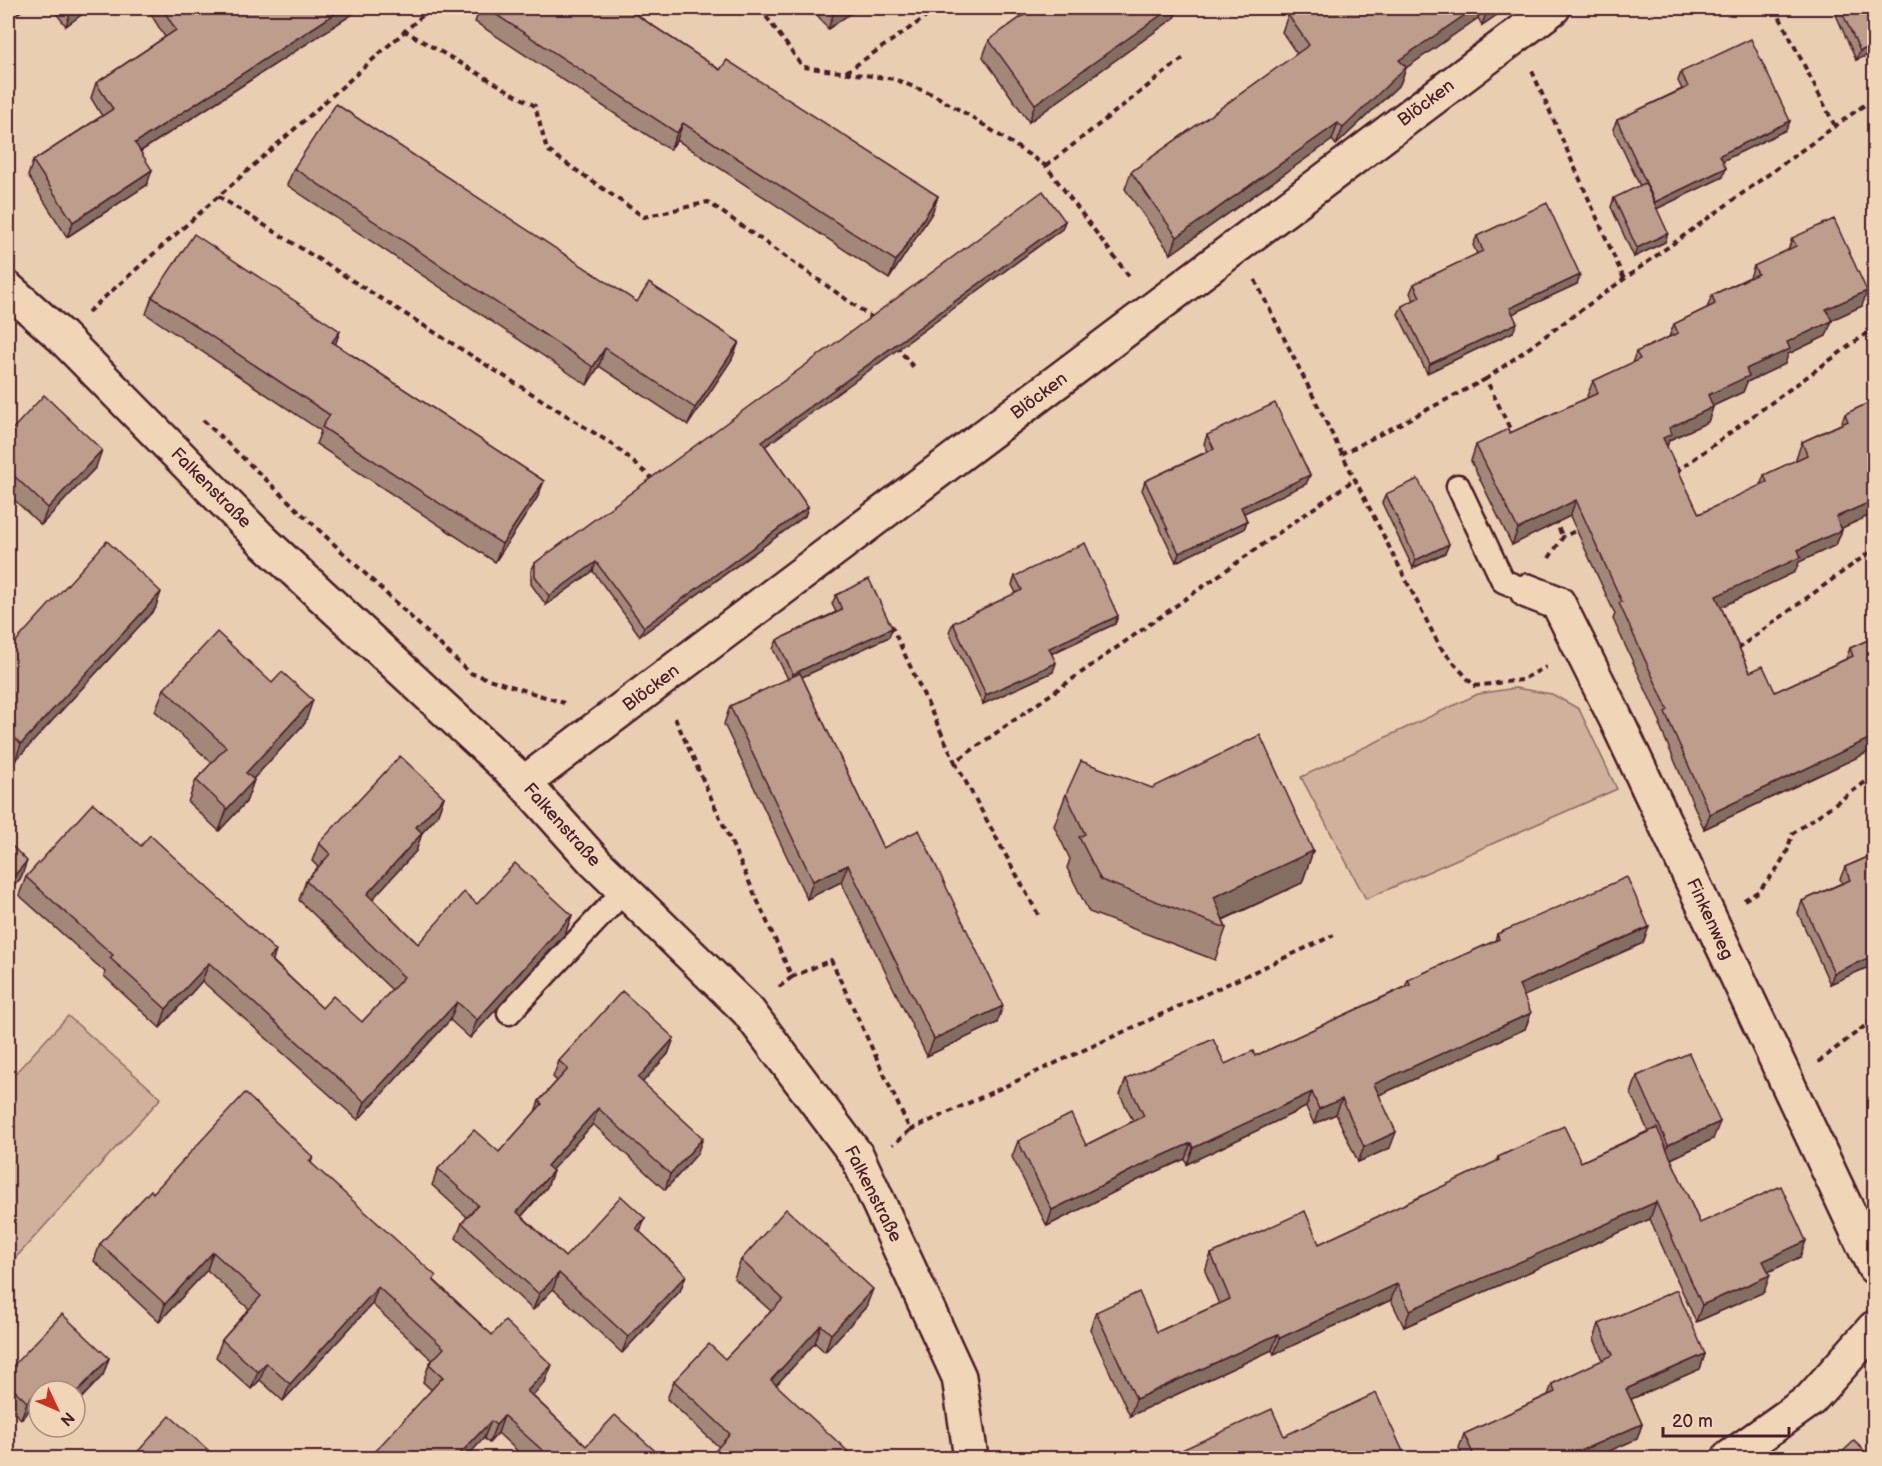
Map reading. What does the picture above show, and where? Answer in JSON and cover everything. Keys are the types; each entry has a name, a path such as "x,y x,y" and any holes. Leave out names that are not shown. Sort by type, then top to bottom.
{"street":[{"name":"Blöcken","path":"524,783 1553,8"},
{"name":"Falkenstraße","path":"8,289 61,336 264,542 524,783 595,862 748,1011 857,1155 959,1377 971,1458"},
{"name":"Finkenweg","path":"1527,591 1558,603 1875,1267"},
{"path":"1730,1458 1810,1400 1875,1329"}],"lane":[{"path":"1458,486 1503,581 1527,591"},
{"path":"509,1013 624,891"}],"path":[{"path":"8,18 24,8"},
{"path":"61,336 403,30 431,8"},
{"path":"760,8 803,67 894,79 934,95 1046,166 1154,309"},
{"path":"846,73 939,8"},
{"path":"1776,8 1835,126"},
{"path":"403,30 535,106 547,150 644,217 708,202 870,314 878,323"},
{"path":"1516,35 1624,279"},
{"path":"1046,166 1186,56"},
{"path":"1342,454 1486,379 1875,98"},
{"path":"218,196 615,446 656,482"},
{"path":"1237,246 1440,647 1474,686 1521,680 1581,649"},
{"path":"88,312 96,320"},
{"path":"1674,473 1875,328"},
{"path":"892,342 915,369"},
{"path":"1486,379 1517,442"},
{"path":"201,419 470,673 610,718"},
{"path":"955,762 1355,479"},
{"path":"1553,516 1563,537"},
{"path":"1527,591 1563,537 1584,527"},
{"path":"1739,657 1736,650 1875,549"},
{"path":"890,623 955,762 1040,918"},
{"path":"659,682 792,977 831,960 910,1130"},
{"path":"1711,921 1759,891 1787,852 1792,834 1875,776"},
{"path":"864,1170 910,1130 1334,935"},
{"path":"1788,1084 1875,1019"}],"shaded area":[{"path":"1515,688 1552,694 1579,709 1617,789 1366,899 1301,777 1478,694"},
{"path":"68,1016 161,1098 8,1266 8,1081"}],"building":[{"path":"162,8 344,8 135,143 152,170 73,222 33,161 113,109 96,83 176,30"},
{"path":"486,8 626,8 720,70 727,60 938,196 896,261 683,123 677,133"},
{"path":"1034,8 1171,8 1035,104 989,40"},
{"path":"1299,8 1475,8 1399,60 1406,67 1343,128 1338,123 1177,237 1131,172 1309,45 1288,15"},
{"path":"1840,8 1875,8 1875,45 1860,51"},
{"path":"1751,39 1790,121 1720,155 1726,168 1655,202 1617,120 1688,87 1681,72"},
{"path":"336,104 637,302 649,283 739,342 695,408 605,348 593,367 294,168"},
{"path":"1645,183 1668,233 1637,248 1614,198"},
{"path":"1043,191 1065,221 762,442 808,507 644,627 596,562 549,596 535,576 535,563"},
{"path":"1547,203 1580,275 1510,308 1517,323 1430,364 1402,306 1420,297 1414,284 1483,251 1477,236"},
{"path":"1834,219 1867,291 1826,309 1832,321 1787,342 1790,349 1746,369 1749,376 1708,395 1713,407 1669,428 1672,434 1663,438 1699,514 1767,482 1764,475 1807,455 1802,442 1848,421 1845,414 1875,400 1875,500 1836,517 1842,530 1798,550 1801,557 1716,596 1750,672 1763,666 1775,692 1853,656 1850,648 1875,637 1875,736 1710,814 1665,712 1668,710 1619,603 1622,602 1576,500 1518,529 1476,445 1508,429 1510,433 1598,393 1593,381 1640,359 1636,352 1678,333 1674,324 1715,304 1712,295 1758,274 1754,266 1796,246 1792,238"},
{"path":"194,234 340,331 332,342 544,481 502,544 322,427 330,415 152,297"},
{"path":"44,395 102,450 48,508 8,470 8,434"},
{"path":"1275,403 1310,475 1241,507 1247,521 1179,553 1145,481 1214,449 1207,435"},
{"path":"1418,479 1449,544 1416,560 1386,494"},
{"path":"107,541 161,592 21,744 8,731 8,650"},
{"path":"1085,543 1118,616 1049,648 1056,663 986,695 953,623 1022,590 1015,576"},
{"path":"869,579 892,628 793,674 777,640 842,610 836,595"},
{"path":"217,632 272,683 282,672 313,700 246,773 254,780 227,809 196,780 226,747 164,689"},
{"path":"800,673 883,848 919,830 1003,1006 934,1039 848,865 813,881 730,706"},
{"path":"1260,735 1313,851 1214,897 1226,928 1101,880 1079,837 1085,834 1066,794 1081,761 1152,788"},
{"path":"400,756 444,797 416,827 422,833 367,894 418,944 464,892 477,904 515,863 572,915 477,1020 457,1002 365,1102 209,963 166,1009 110,958 113,955 26,877 93,803 141,846 150,835 276,951 269,958 322,1008 333,996 362,1022 404,977 306,881 330,854 319,843"},
{"path":"8,842 27,861 8,883"},
{"path":"1875,854 1875,955 1834,973 1802,901 1850,880 1845,867"},
{"path":"1627,877 1649,927 1519,985 1531,1013 1374,1084 1396,1132 1364,1147 1342,1099 1319,1109 1312,1092 1193,1148 1191,1143 1146,1163 1052,1210 1018,1141 1071,1114 1086,1145 1144,1116 1126,1079 1213,1039 1225,1064 1253,1051 1255,1056 1410,985 1408,980 1499,939 1497,934"},
{"path":"622,991 674,1038 638,1078 703,1138 670,1174 598,1108 547,1166 553,1171 517,1212 565,1257 621,1196 645,1218 636,1228 686,1275 628,1337 559,1273 539,1294 462,1223 478,1205 438,1169 474,1130 499,1152 542,1104 539,1101 568,1069 559,1061"},
{"path":"1689,1053 1720,1122 1668,1145 1637,1076"},
{"path":"245,1093 313,1157 309,1161 436,1276 433,1280 492,1335 505,1321 552,1365 527,1391 586,1446 615,1415 663,1458 551,1458 504,1416 496,1425 491,1421 456,1458 369,1458 443,1377 429,1364 444,1348 378,1287 290,1384 266,1363 258,1372 222,1340 261,1296 213,1252 165,1304 100,1244 151,1190 153,1193"},
{"path":"1564,1126 1581,1162 1657,1128 1700,1223 1781,1186 1806,1241 1763,1261 1770,1275 1702,1305 1656,1202 1410,1310 1397,1284 1280,1338 1278,1334 1136,1399 1096,1312 1139,1292 1157,1332 1230,1299 1211,1254 1305,1211 1319,1244 1499,1160 1498,1157"},
{"path":"786,1209 873,1289 831,1334 821,1325 771,1380 855,1458 709,1458 730,1434 674,1381 709,1344 725,1359 783,1299 741,1260"},
{"path":"1677,1290 1705,1354 1626,1389 1642,1424 1580,1451 1583,1458 1475,1458 1464,1434 1555,1392 1552,1384 1613,1355 1599,1324"},
{"path":"62,1314 109,1358 87,1381 87,1379 27,1379 27,1402 8,1384 8,1371"},
{"path":"1376,1393 1406,1458 1178,1458 1175,1453 1272,1409 1284,1436"},
{"path":"170,1416 217,1458 132,1458"},
{"path":"1854,1441 1872,1458 1836,1458"}]}
